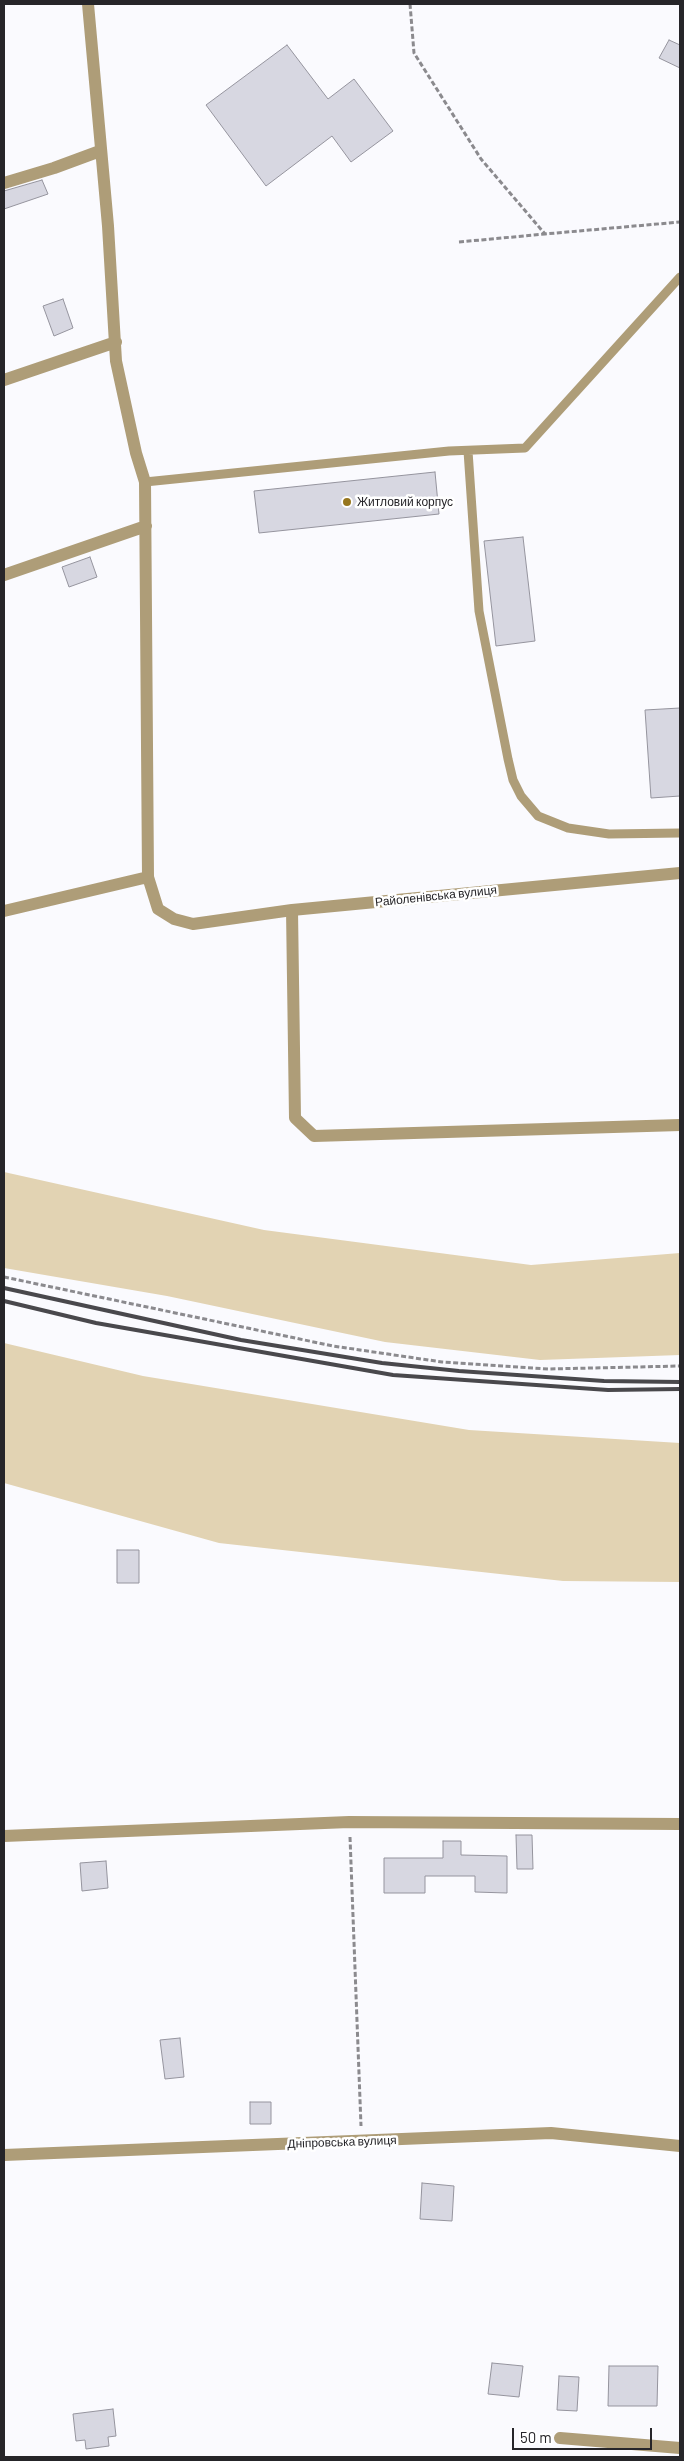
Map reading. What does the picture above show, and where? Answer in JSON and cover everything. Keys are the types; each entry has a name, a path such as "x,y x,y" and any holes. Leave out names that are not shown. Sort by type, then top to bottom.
{"street":[{"path":"4,911 148,877 146,482 136,453 116,361 108,226 88,4"},
{"path":"4,183 54,168 100,151"},
{"path":"4,380 116,342"},
{"path":"4,575 146,526"},
{"name":"Райоленівська вулиця","path":"148,877 158,909 174,919 193,924 292,910 680,873"},
{"path":"292,910 295,1118 314,1136 680,1125"},
{"path":"4,1836 349,1822 680,1824"},
{"name":"Дніпровська вулиця","path":"4,2155 551,2133 680,2146"},
{"path":"560,2438 680,2448"}],"lane":[{"path":"146,482 468,451 525,448 680,277"},
{"path":"468,451 479,611 508,759 513,780 520,796 538,816 568,828 609,834 680,833"}],"path":[{"path":"410,4 414,53 481,160 545,234"},
{"path":"459,242 680,222"},
{"path":"4,1277 333,1346 442,1362 548,1369 680,1366"},
{"path":"349,1822 361,2141"}],"shaded area":[{"path":"4,1172 264,1230 531,1265 680,1253 680,1355 540,1360 385,1342 167,1296 4,1268"},
{"path":"4,1343 143,1376 469,1430 680,1443 680,1582 563,1581 219,1543 4,1483"}],"building":[{"path":"669,40 680,45 680,68 659,58"},
{"path":"287,45 328,99 354,79 393,131 351,162 332,136 266,186 206,105"},
{"path":"42,180 48,194 4,209 4,191"},
{"path":"63,299 73,328 54,336 43,306"},
{"name":"Житловий корпус","path":"435,472 439,514 259,533 254,491"},
{"path":"523,537 535,641 496,646 484,541"},
{"path":"90,557 97,577 69,587 62,567"},
{"path":"680,708 680,796 651,798 645,710"},
{"path":"117,1550 139,1550 139,1583 117,1583"},
{"path":"516,1835 532,1835 533,1869 517,1869"},
{"path":"443,1841 461,1841 461,1855 507,1856 507,1893 475,1892 475,1876 425,1876 425,1893 384,1893 384,1858 443,1858"},
{"path":"106,1861 108,1888 82,1891 80,1863"},
{"path":"180,2038 184,2077 165,2079 160,2040"},
{"path":"250,2102 271,2102 271,2124 250,2124"},
{"path":"422,2183 454,2186 452,2221 420,2219"},
{"path":"492,2363 523,2366 519,2397 488,2394"},
{"path":"609,2366 658,2366 657,2406 608,2406"},
{"path":"559,2376 579,2377 577,2411 557,2410"},
{"path":"113,2409 116,2436 108,2437 109,2446 86,2449 85,2440 76,2441 73,2414"}],"railway":[{"path":"4,1288 241,1340 382,1363 459,1371 604,1381 680,1382"},
{"path":"4,1301 96,1323 393,1375 608,1390 680,1389"}],"place":[{"name":"Житловий корпус","path":"347,502"}]}
